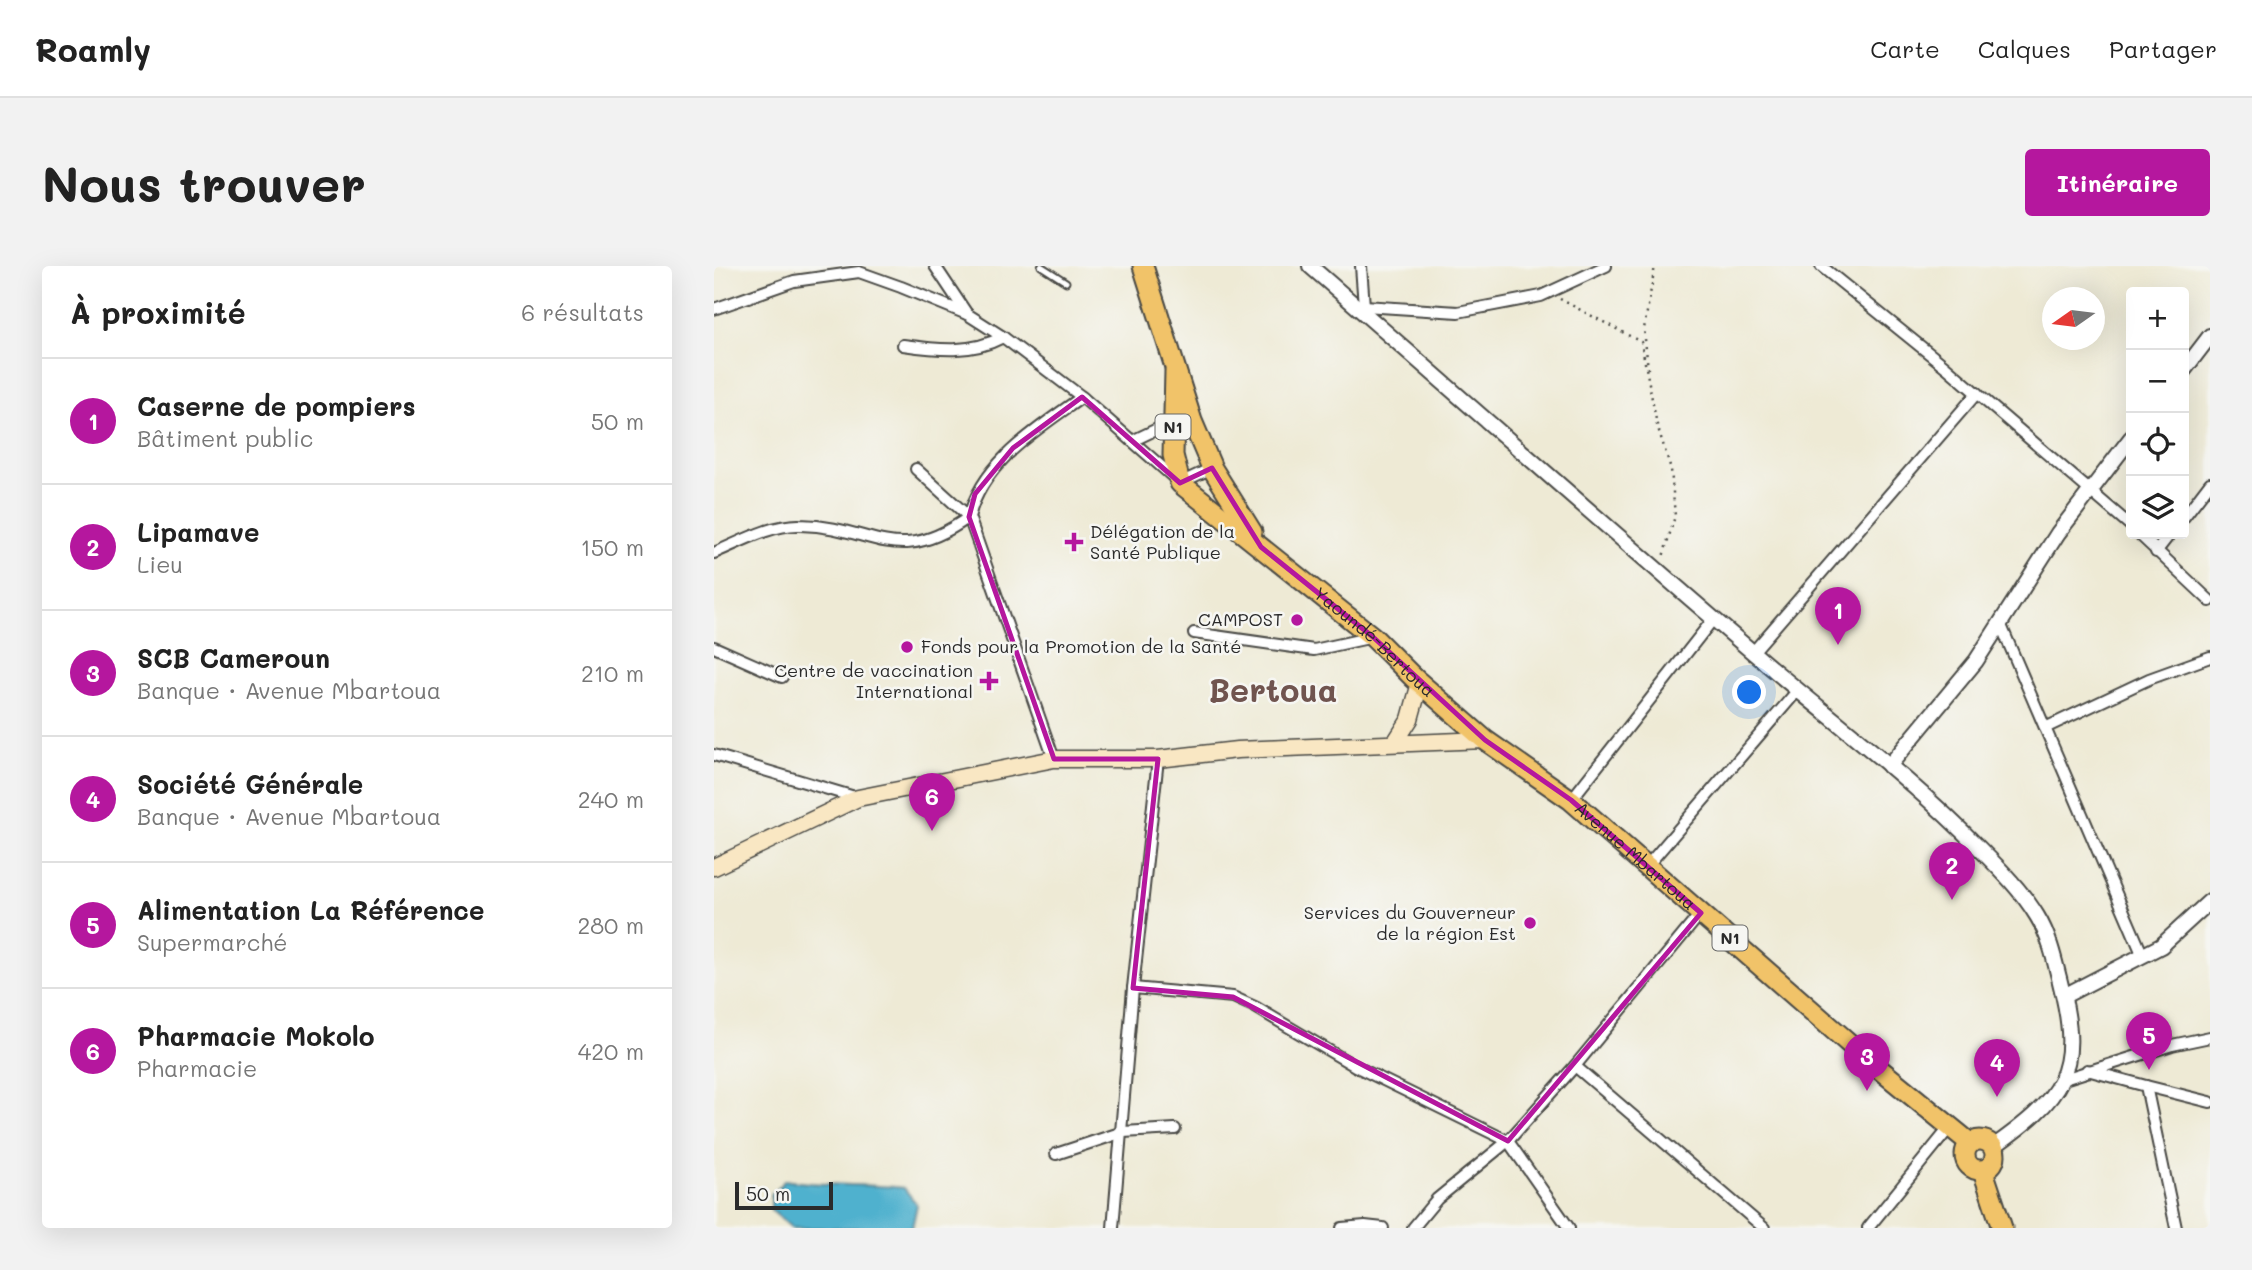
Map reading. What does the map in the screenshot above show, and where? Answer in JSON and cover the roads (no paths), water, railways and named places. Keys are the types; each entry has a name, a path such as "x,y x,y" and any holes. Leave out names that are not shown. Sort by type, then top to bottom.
{"highway":[{"name":"N1","path":"1143,266 1175,371 1176,404 1182,420 1212,468"},
{"name":"N1","path":"1180,482 1173,455 1182,420"},
{"name":"Yaoundé-Bertoua","path":"1212,468 1261,547"},
{"name":"Yaoundé-Bertoua","path":"1180,482 1373,637 1414,678 1485,740"},
{"name":"Avenue Mbartoua","path":"1485,740 1571,800 1867,1059 1970,1143"},
{"path":"1985,1140 1993,1147 1995,1158 1983,1171 1967,1165 1964,1153 1970,1143 1985,1140"},
{"path":"1983,1171 2002,1228"}],"main road":[{"path":"1396,741 1417,701 1420,683 1414,678"},
{"path":"714,867 858,798 1054,759 1158,759 1237,750 1396,741 1485,740"}],"street":[{"path":"935,266 967,314"},
{"path":"1310,266 1364,309 1753,652 1947,814 2005,875 2037,916 2052,950 2064,996 2071,1035 2069,1065 2064,1079 2033,1115 1993,1147"},
{"path":"1361,266 1364,309"},
{"path":"1364,309 1458,312 1548,292 1606,266"},
{"path":"1821,266 1977,393 2126,522"},
{"path":"714,309 794,281 859,272 967,314 1003,337 1082,397 1180,482 1212,468"},
{"path":"2189,363 2210,336"},
{"path":"903,345 945,351 984,348 1003,337"},
{"path":"1753,652 1977,393"},
{"path":"714,553 780,528 797,525 822,526 896,545 915,543 948,532 969,517 975,494 1013,448 1082,397"},
{"path":"1132,441 1182,420"},
{"path":"1889,766 1976,661 2058,533 2126,444"},
{"path":"916,469 969,517 1054,759"},
{"path":"2189,510 2210,483"},
{"path":"2144,539 2210,601"},
{"path":"2156,552 2166,539"},
{"path":"1571,800 1714,618"},
{"path":"2000,623 2143,956"},
{"path":"1194,633 1314,650 1373,637"},
{"path":"714,647 782,677"},
{"path":"2045,728 2113,694 2210,657"},
{"path":"1647,866 1798,690"},
{"path":"714,755 858,798"},
{"path":"1125,1228 1114,1225 1133,988 1158,759"},
{"path":"2064,996 2143,956 2181,930 2210,901"},
{"path":"1413,1228 1437,1199 1507,1141 1575,1066 1701,913"},
{"path":"1133,988 1233,997 1255,1007 1355,1066 1507,1141 1569,1228"},
{"path":"2064,1079 2087,1070 2210,1037"},
{"path":"1575,1066 1764,1228"},
{"path":"2087,1070 2210,1102"},
{"path":"2146,1086 2176,1228"},
{"path":"1868,1228 1950,1126"},
{"path":"1056,1154 1123,1132 1175,1129"},
{"path":"1342,1228 1383,1228"}],"lane":[{"path":"1041,266 1066,282"}],"water":[{"path":"785,1180 904,1188 917,1205 912,1228 792,1228 771,1210 771,1195"}],"place":[{"name":"Délégation de la Santé Publique","path":"1074,542"},
{"name":"CAMPOST","path":"1297,620"},
{"name":"Caserne de pompiers","path":"1838,645"},
{"name":"Fonds pour la Promotion de la Santé","path":"907,647"},
{"name":"Centre de vaccination International","path":"989,681"},
{"name":"Pharmacie Mokolo","path":"932,831"},
{"name":"Lipamave","path":"1952,900"},
{"name":"Services du Gouverneur de la région Est","path":"1530,923"},
{"name":"Alimentation La Référence","path":"2149,1070"},
{"name":"SCB Cameroun","path":"1867,1091"},
{"name":"Société Générale","path":"1997,1097"}],"district":[{"name":"Bertoua","path":"1273,691"}]}
